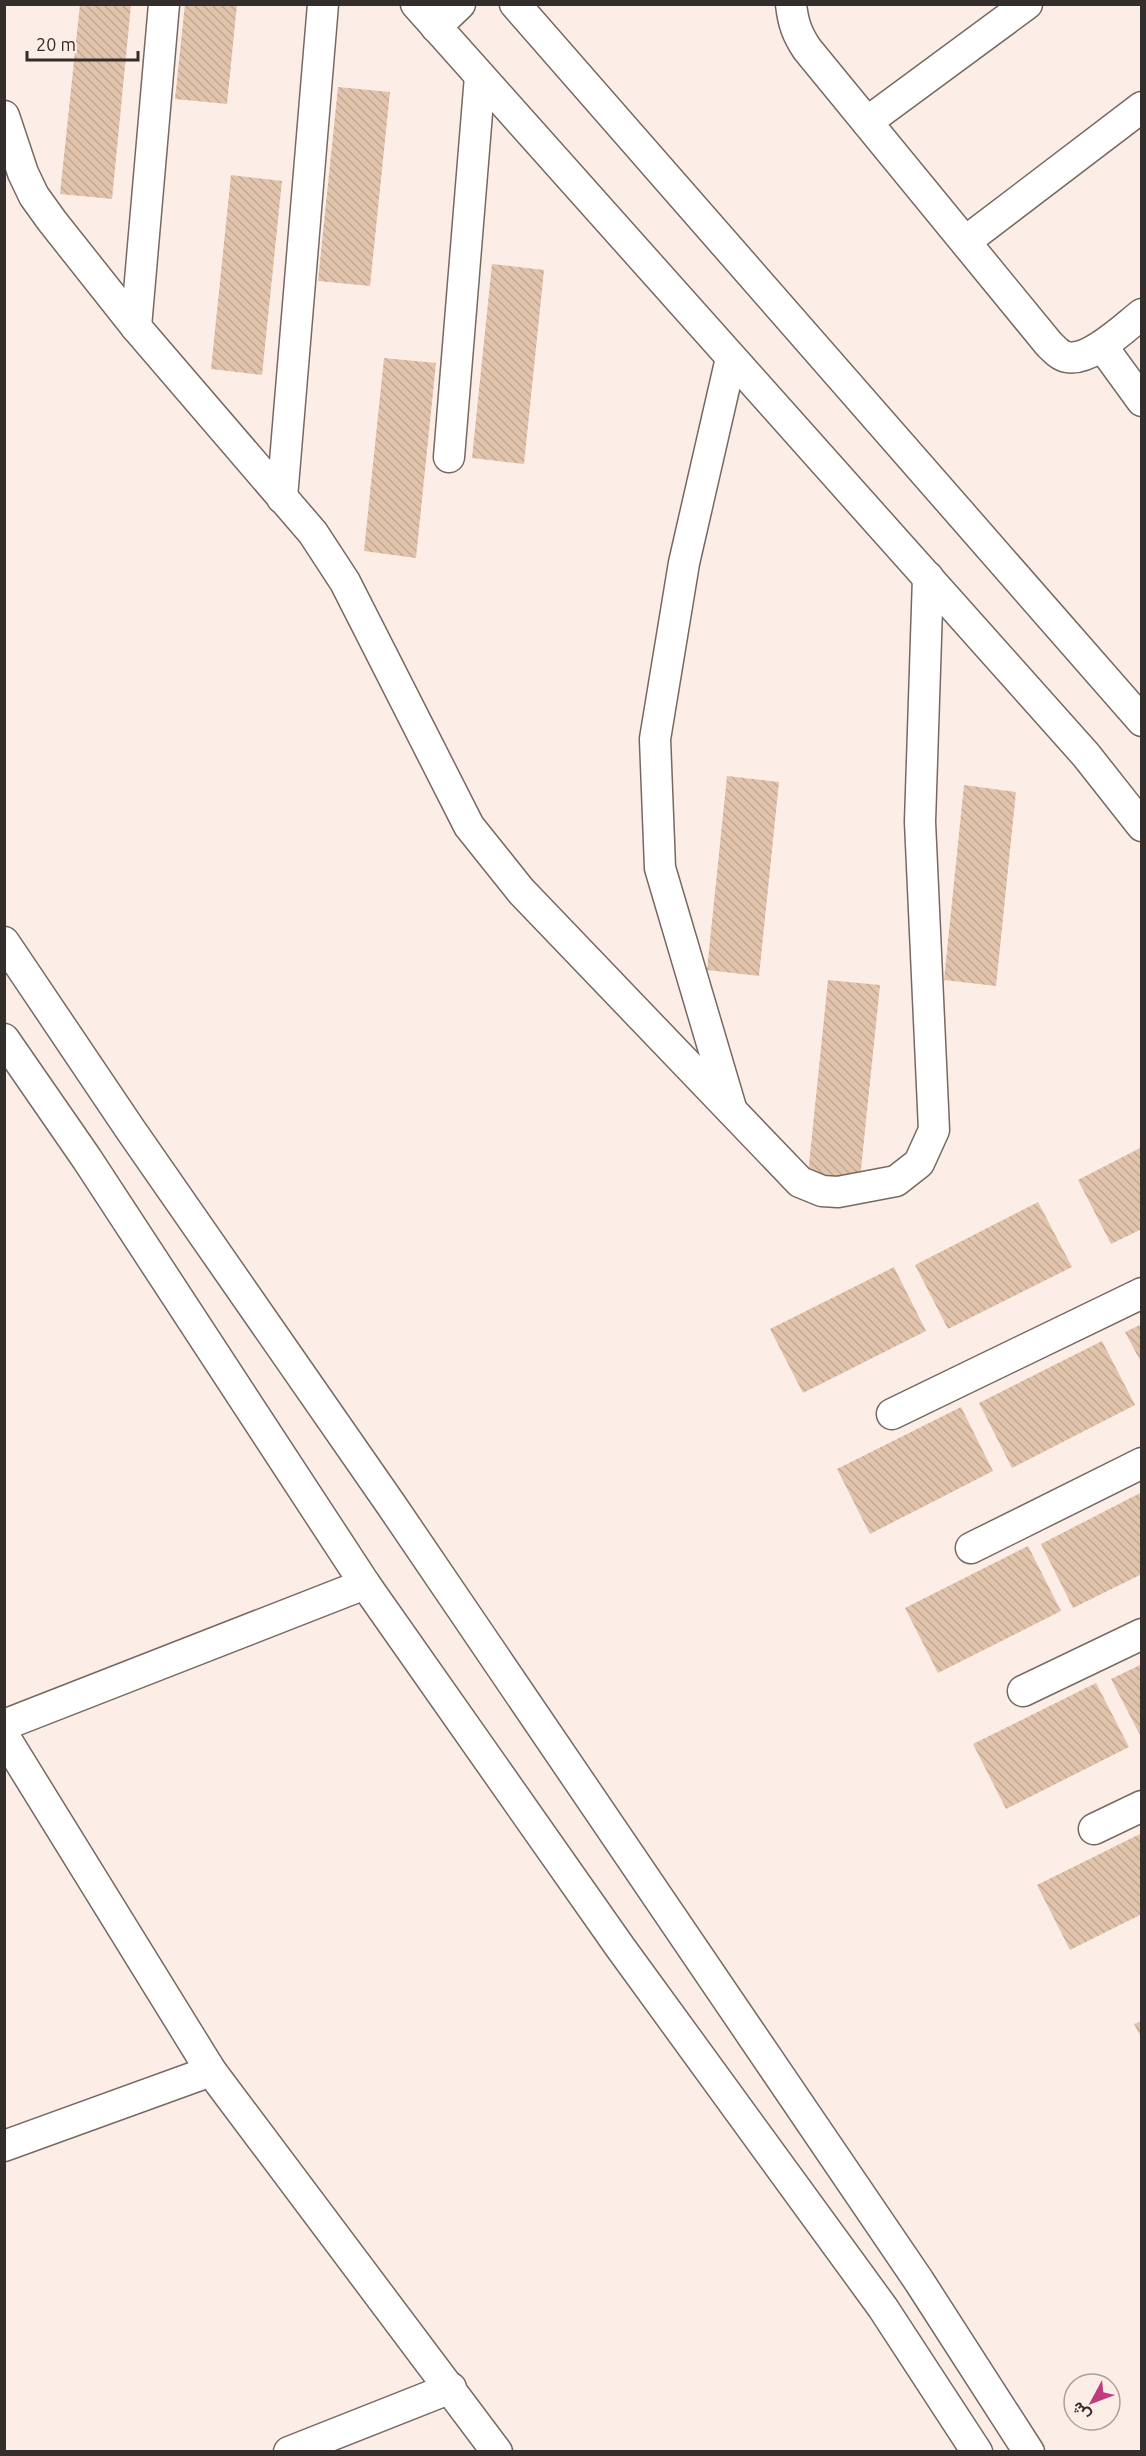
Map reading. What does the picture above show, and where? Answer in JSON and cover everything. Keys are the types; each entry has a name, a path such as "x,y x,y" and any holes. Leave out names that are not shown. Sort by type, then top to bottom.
{"street":[{"path":"136,327 164,4"},
{"path":"282,498 323,4"},
{"path":"416,4 1086,755 1142,826"},
{"path":"436,27 460,4"},
{"path":"515,4 1142,721"},
{"path":"791,4 797,35 1048,343 1059,353 1067,357 1077,357 1102,346 1142,314"},
{"path":"867,122 1027,4"},
{"path":"449,457 480,76"},
{"path":"966,241 1142,107"},
{"path":"4,116 23,173 34,196 65,239 136,327 313,533 345,582 469,826 521,891 800,1182 822,1191 838,1192 896,1181 919,1163 934,1130 920,822 928,577"},
{"path":"1102,346 1138,394"},
{"path":"731,358 684,563 655,739 660,868 733,1112"},
{"path":"4,942 130,1129 392,1506 919,2281 1029,2451"},
{"path":"4,1039 87,1159 366,1584 620,1947 883,2308 977,2451"},
{"path":"892,1414 1142,1293"},
{"path":"971,1548 1142,1463"},
{"path":"4,1725 366,1584"},
{"path":"1023,1691 1142,1634"},
{"path":"4,1736 211,2071 497,2451"},
{"path":"1094,1829 1142,1806"},
{"path":"4,2146 211,2071"},
{"path":"289,2451 451,2388"}],"building":[{"path":"80,4 131,5 112,199 60,194"},
{"path":"185,4 237,4 227,104 175,99"},
{"path":"338,87 390,92 370,286 318,281"},
{"path":"231,175 282,181 262,375 211,369"},
{"path":"492,264 544,270 524,464 472,458"},
{"path":"384,358 436,363 416,558 364,551"},
{"path":"727,776 779,782 759,976 707,970"},
{"path":"964,785 1016,792 996,986 944,980"},
{"path":"828,980 880,985 860,1179 808,1174"},
{"path":"1142,1147 1142,1229 1111,1244 1078,1180"},
{"path":"1038,1202 1072,1267 948,1329 915,1265"},
{"path":"894,1267 926,1331 803,1393 770,1329"},
{"path":"1142,1324 1142,1364 1125,1332"},
{"path":"1102,1341 1135,1405 1012,1468 979,1403"},
{"path":"961,1407 993,1471 870,1534 837,1469"},
{"path":"1142,1492 1142,1574 1073,1608 1041,1544"},
{"path":"1028,1546 1061,1611 938,1673 905,1608"},
{"path":"1142,1664 1142,1739 1111,1679"},
{"path":"1096,1683 1129,1747 1006,1809 973,1744"},
{"path":"1142,1833 1142,1914 1070,1950 1037,1885"},
{"path":"1142,2021 1142,2039 1134,2024"}]}
